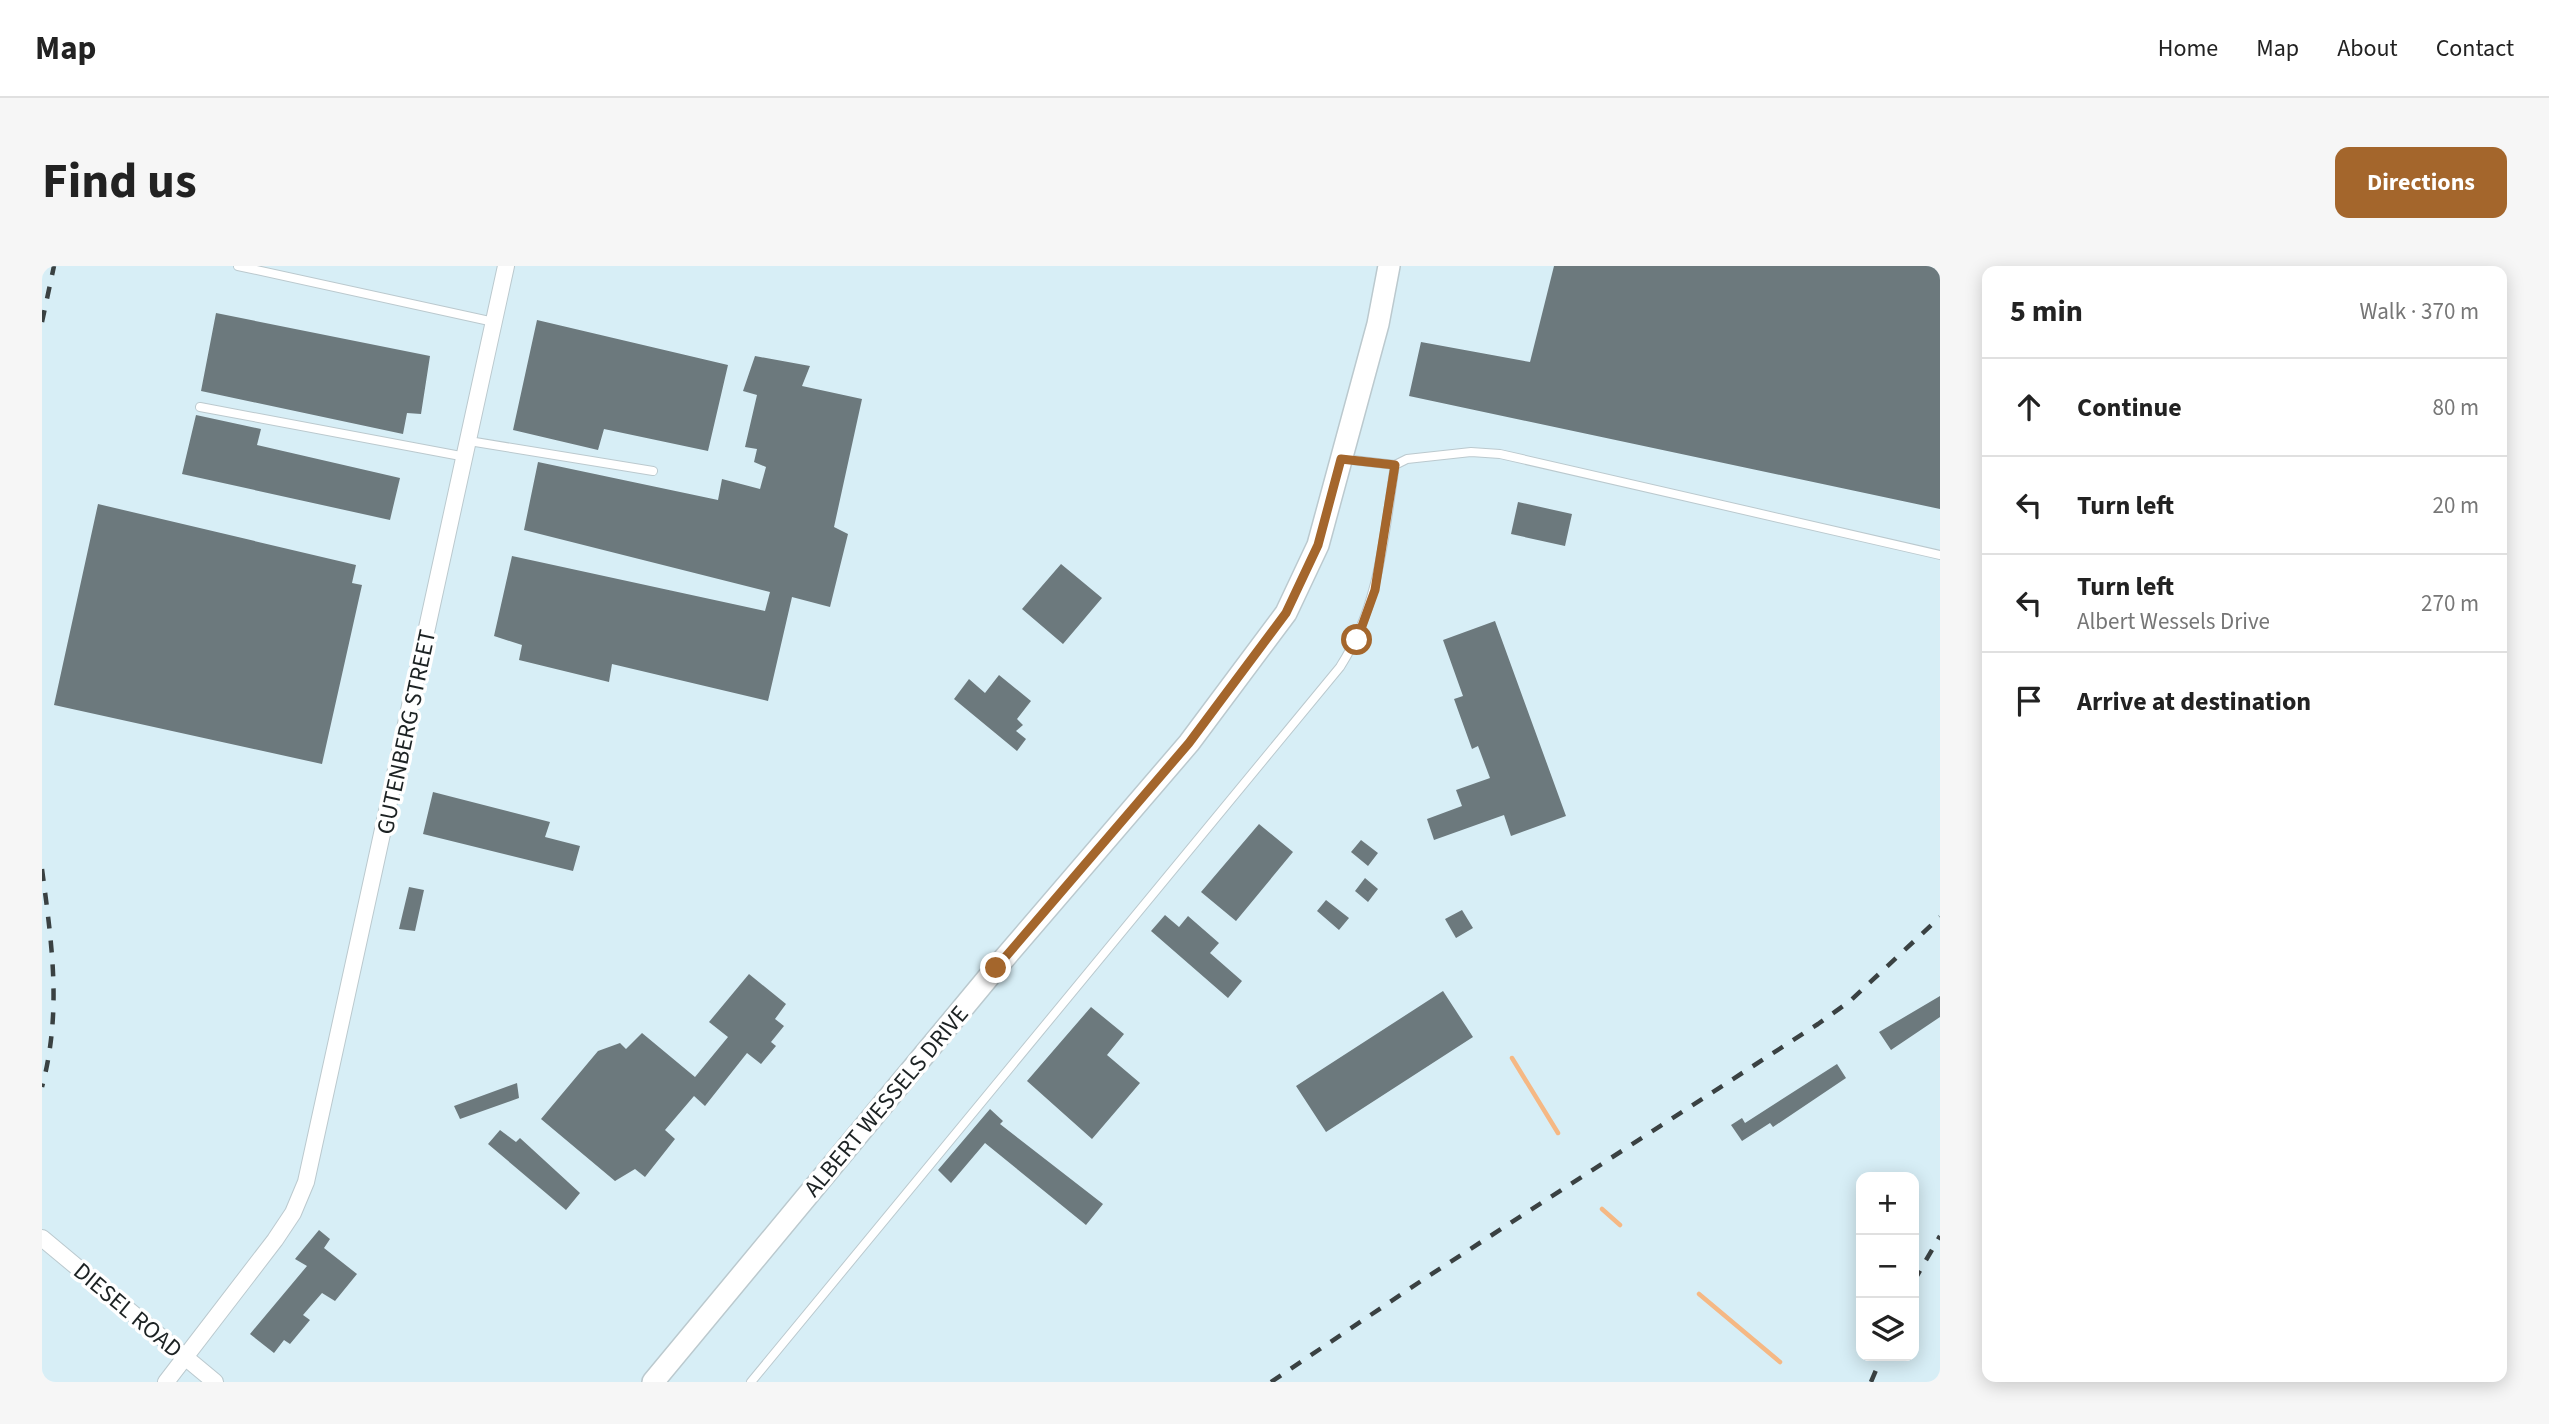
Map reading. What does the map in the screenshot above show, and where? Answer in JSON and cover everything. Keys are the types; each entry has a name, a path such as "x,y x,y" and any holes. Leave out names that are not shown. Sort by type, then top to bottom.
{"street":[{"name":"GUTENBERG STREET","path":"166,1382 275,1240 301,1196 506,266"},
{"name":"ALBERT WESSELS DRIVE","path":"653,1382 996,968 1160,779 1254,661 1286,613 1318,545 1378,324 1389,266"},
{"name":"DIESEL ROAD","path":"42,1238 215,1382"}],"lane":[{"path":"238,266 494,322"},
{"path":"200,407 466,457"},
{"path":"469,441 653,471"},
{"path":"1341,459 1395,465 1407,459 1471,452 1500,454 1940,555"},
{"path":"751,1382 1340,667 1357,640 1372,601 1395,465"}],"shaded area":[{"path":"42,266 1940,266 1940,1382 42,1382"}],"building":[{"path":"1554,266 1940,266 1940,509 1409,396 1421,342 1530,362"},
{"path":"216,313 430,356 421,414 407,413 403,434 201,391"},
{"path":"537,320 728,365 708,451 604,429 598,450 513,430"},
{"path":"755,356 810,366 802,386 862,399 834,527 848,534 830,607 792,597 768,701 612,664 609,682 519,660 522,645 494,636 512,556 765,611 770,592 524,530 538,462 718,500 722,479 760,489 766,467 754,462 757,449 745,447 757,395 743,391"},
{"path":"196,415 261,429 257,445 400,478 390,520 182,474"},
{"path":"1518,502 1572,514 1565,546 1511,534"},
{"path":"98,504 356,565 352,583 362,585 322,764 54,705"},
{"path":"1061,564 1102,598 1063,644 1022,609"},
{"path":"1495,621 1566,816 1511,836 1504,815 1434,840 1427,819 1462,806 1456,790 1490,778 1478,746 1472,749 1454,699 1463,696 1443,640"},
{"path":"999,675 1031,701 1017,719 1023,725 1016,731 1026,739 1017,751 954,699 969,679 985,693"},
{"path":"433,792 550,822 545,837 580,846 573,871 423,834"},
{"path":"1259,824 1293,852 1236,921 1201,892"},
{"path":"1361,840 1378,853 1368,866 1351,852"},
{"path":"1365,878 1378,889 1368,902 1355,891"},
{"path":"409,887 424,890 415,931 399,929"},
{"path":"1326,900 1349,918 1339,930 1317,911"},
{"path":"1462,910 1473,928 1456,938 1445,919"},
{"path":"1165,915 1179,927 1188,916 1219,943 1210,953 1242,981 1228,998 1151,931"},
{"path":"749,974 786,1004 775,1019 784,1026 771,1042 776,1046 761,1064 747,1053 705,1106 694,1096 665,1130 675,1139 645,1177 635,1169 615,1181 541,1119 598,1051 620,1043 626,1049 642,1033 695,1077 728,1037 709,1022"},
{"path":"1443,991 1473,1037 1326,1132 1296,1086"},
{"path":"1940,996 1940,1017 1891,1050 1879,1032"},
{"path":"1091,1007 1124,1034 1107,1055 1140,1083 1092,1139 1027,1081"},
{"path":"1837,1064 1846,1078 1773,1127 1770,1123 1742,1141 1731,1125 1742,1118 1745,1123"},
{"path":"517,1083 519,1098 460,1119 454,1106"},
{"path":"990,1109 1003,1121 1000,1124 1103,1204 1086,1225 985,1143 951,1183 938,1170"},
{"path":"500,1130 516,1142 520,1138 580,1193 566,1210 488,1144"},
{"path":"319,1230 330,1239 324,1248 357,1274 335,1301 322,1293 303,1315 310,1320 290,1344 284,1340 274,1353 250,1334 307,1266 295,1259"}],"waterway":[{"path":"1512,1058 1558,1133"},
{"path":"1602,1209 1620,1225"},
{"path":"1699,1294 1780,1362"}],"railway":[{"path":"42,322 54,266"},
{"path":"42,869 53,978 52,1032 42,1087"},
{"path":"1271,1382 1427,1277 1818,1024 1850,1001 1940,917"},
{"path":"1919,1272 1940,1236"},
{"path":"1871,1382 1880,1361"}],"route":[{"path":"996,968 1160,779 1254,661 1286,613 1304,579 1318,545 1341,459 1395,465 1375,590 1357,640"}]}
